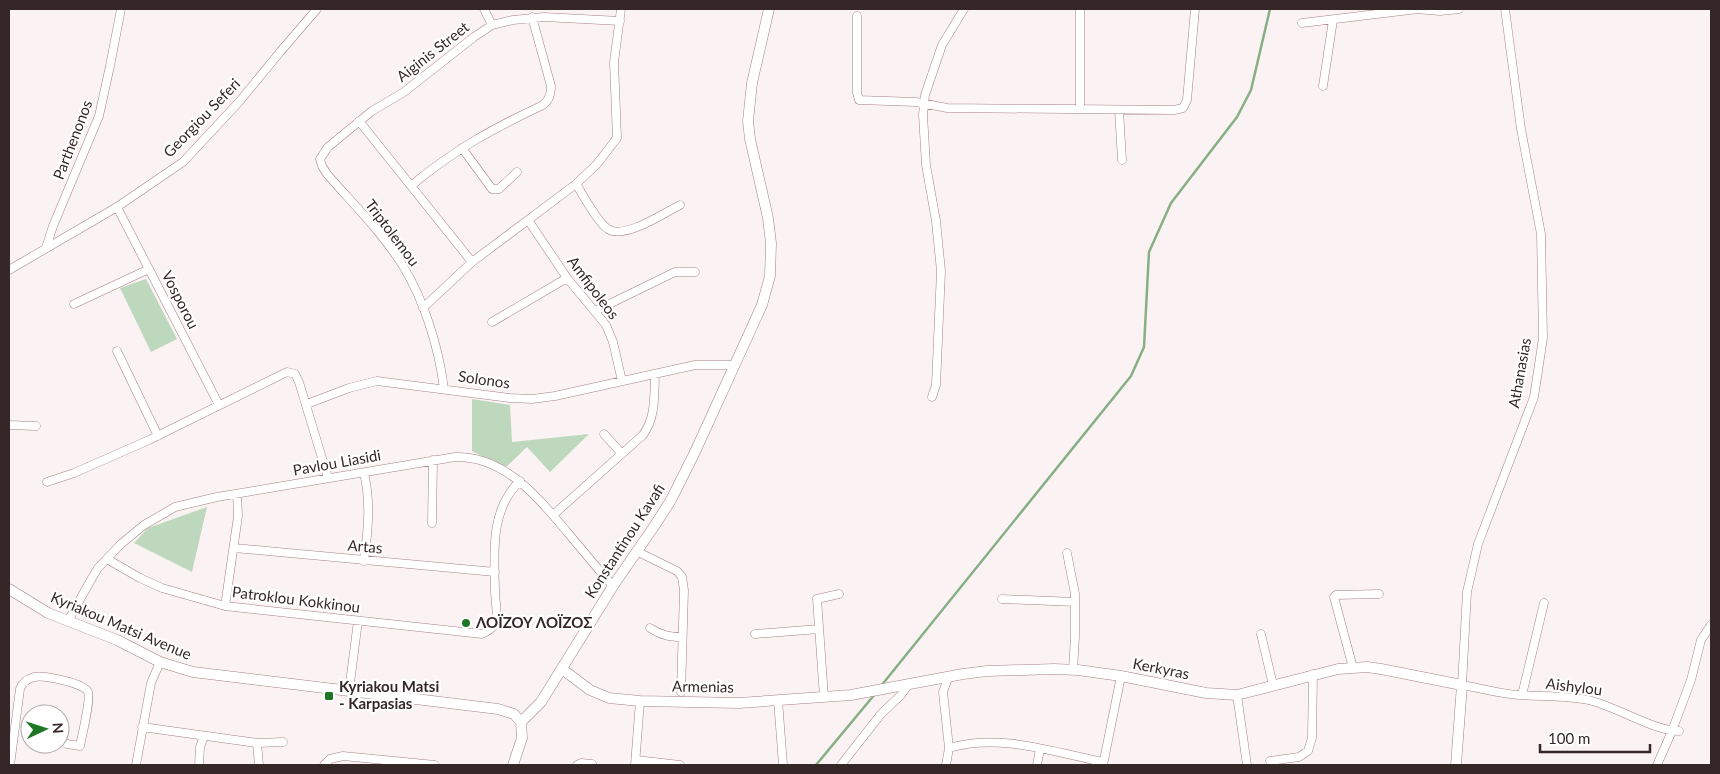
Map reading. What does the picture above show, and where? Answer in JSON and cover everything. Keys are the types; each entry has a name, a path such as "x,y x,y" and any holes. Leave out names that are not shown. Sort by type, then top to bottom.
{"street":[{"name":"Parthenonos","path":"46,248 53,226 99,116 121,9"},
{"name":"Georgiou Seferi","path":"9,270 117,207 183,162 239,102 318,9"},
{"path":"484,9 492,25"},
{"path":"423,308 472,262 576,184 596,164 617,138 614,62 621,9"},
{"name":"Konstantinou Kavafi","path":"521,722 541,702 613,586 670,500 695,452 762,305 770,276 771,243 768,218 750,140 748,121 752,83 769,9"},
{"path":"932,397 936,385 941,271 936,221 926,165 923,115 925,95 942,45 964,9"},
{"path":"1080,9 1080,110"},
{"path":"856,16 858,100 924,103 938,108 1174,110 1185,105 1195,9"},
{"path":"1302,23 1333,20 1374,12 1459,9"},
{"name":"Athanasias","path":"1456,765 1467,592 1478,544 1534,397 1543,338 1541,234 1521,129 1505,9"},
{"path":"412,185 436,165 462,148 496,127 541,106 549,98 551,86 532,17"},
{"name":"Aiginis Street","path":"320,159 328,147 372,110 404,92 492,25 532,17 620,21"},
{"path":"1323,86 1333,20"},
{"path":"1119,110 1122,160"},
{"path":"359,121 472,262"},
{"path":"462,148 492,189 499,189 517,172"},
{"name":"Triptolemou","path":"320,159 327,174 402,264 423,308 435,346 444,389"},
{"path":"576,184 605,228 613,232 631,230 680,205"},
{"name":"Vosporou","path":"117,207 219,405"},
{"name":"Amfipoleos","path":"528,220 567,278 595,310 610,333 622,381"},
{"path":"74,304 149,269"},
{"path":"595,310 675,272 694,272"},
{"path":"492,322 567,278"},
{"path":"118,351 158,436"},
{"name":"Solonos","path":"307,404 348,388 377,381 510,398 532,399 555,396 695,365 735,365"},
{"path":"47,482 74,473 158,436 287,372 291,372 297,378 307,404 328,478"},
{"path":"553,515 643,435 650,424 654,411 655,375"},
{"path":"9,425 36,426"},
{"path":"604,434 622,454"},
{"name":"Pavlou Liasidi","path":"68,621 92,578 107,559 134,533 166,511 188,503 455,457 477,459 504,470 520,481 553,515 613,586"},
{"path":"432,460 432,523"},
{"path":"364,473 368,492 368,515 364,561"},
{"path":"494,572 495,533 498,518 507,496 520,481"},
{"path":"226,606 234,548 238,494"},
{"name":"Artas","path":"234,548 494,572"},
{"path":"636,551 674,570 682,577 684,590 681,692"},
{"path":"1067,553 1075,594 1073,670"},
{"name":"Patroklou Kokkinou","path":"107,559 162,588 226,606 477,634 482,634 491,629 496,621 494,572"},
{"name":"Kyriakou Matsi Avenue","path":"9,589 35,606 117,640 160,662 205,675 349,690 505,710 514,714 521,722"},
{"path":"824,697 817,600 839,594"},
{"path":"1353,668 1334,597 1336,595 1379,594"},
{"path":"1002,599 1075,602"},
{"path":"1522,695 1544,603"},
{"path":"349,690 358,621"},
{"path":"1657,765 1676,731 1701,640 1711,625"},
{"path":"650,628 669,637 682,637"},
{"path":"756,634 819,629"},
{"path":"1261,634 1273,685"},
{"path":"136,765 151,683 160,662"},
{"name":"Kerkyras","path":"852,695 963,674 1032,669 1073,670 1121,676 1206,693 1237,695 1313,674 1353,668 1381,669 1462,685"},
{"name":"Armenias","path":"562,669 581,684 600,695 619,699 739,703 852,695"},
{"path":"1270,761 1299,757 1308,751 1312,738 1313,674"},
{"path":"949,748 961,744 986,742 1010,744 1103,764 1121,676"},
{"path":"10,765 20,689 31,678 42,677 78,684 88,691 89,701 80,746 70,744"},
{"path":"946,765 949,748 944,692 948,678"},
{"path":"841,765 881,714 901,695 905,685"},
{"name":"Aishylou","path":"1462,685 1522,695 1590,700 1676,731"},
{"path":"1237,695 1247,765"},
{"path":"640,700 635,763 680,765"},
{"path":"778,700 783,765"},
{"path":"513,765 522,738 521,722"},
{"path":"142,728 258,743 283,742"},
{"path":"199,765 200,747 204,736"},
{"path":"258,743 259,765"},
{"path":"1038,765 1040,749"},
{"path":"325,763 334,757 342,756 435,765"},
{"path":"576,765 581,763 592,764"}],"green space":[{"path":"146,279 177,339 151,352 120,288"},
{"path":"472,399 510,405 512,442 589,434 550,472 527,447 505,468 472,451"},
{"path":"207,507 192,572 134,543 148,528"}],"waterway":[{"path":"881,686 1131,376 1144,347 1149,252 1171,203 1237,117 1251,90 1270,9"},
{"path":"816,765 875,694"}],"place":[{"name":"ΛΟΪΖΟΥ ΛΟΪΖΟΣ","path":"466,623"},
{"name":"Kyriakou Matsi - Karpasias","path":"329,696"}]}
